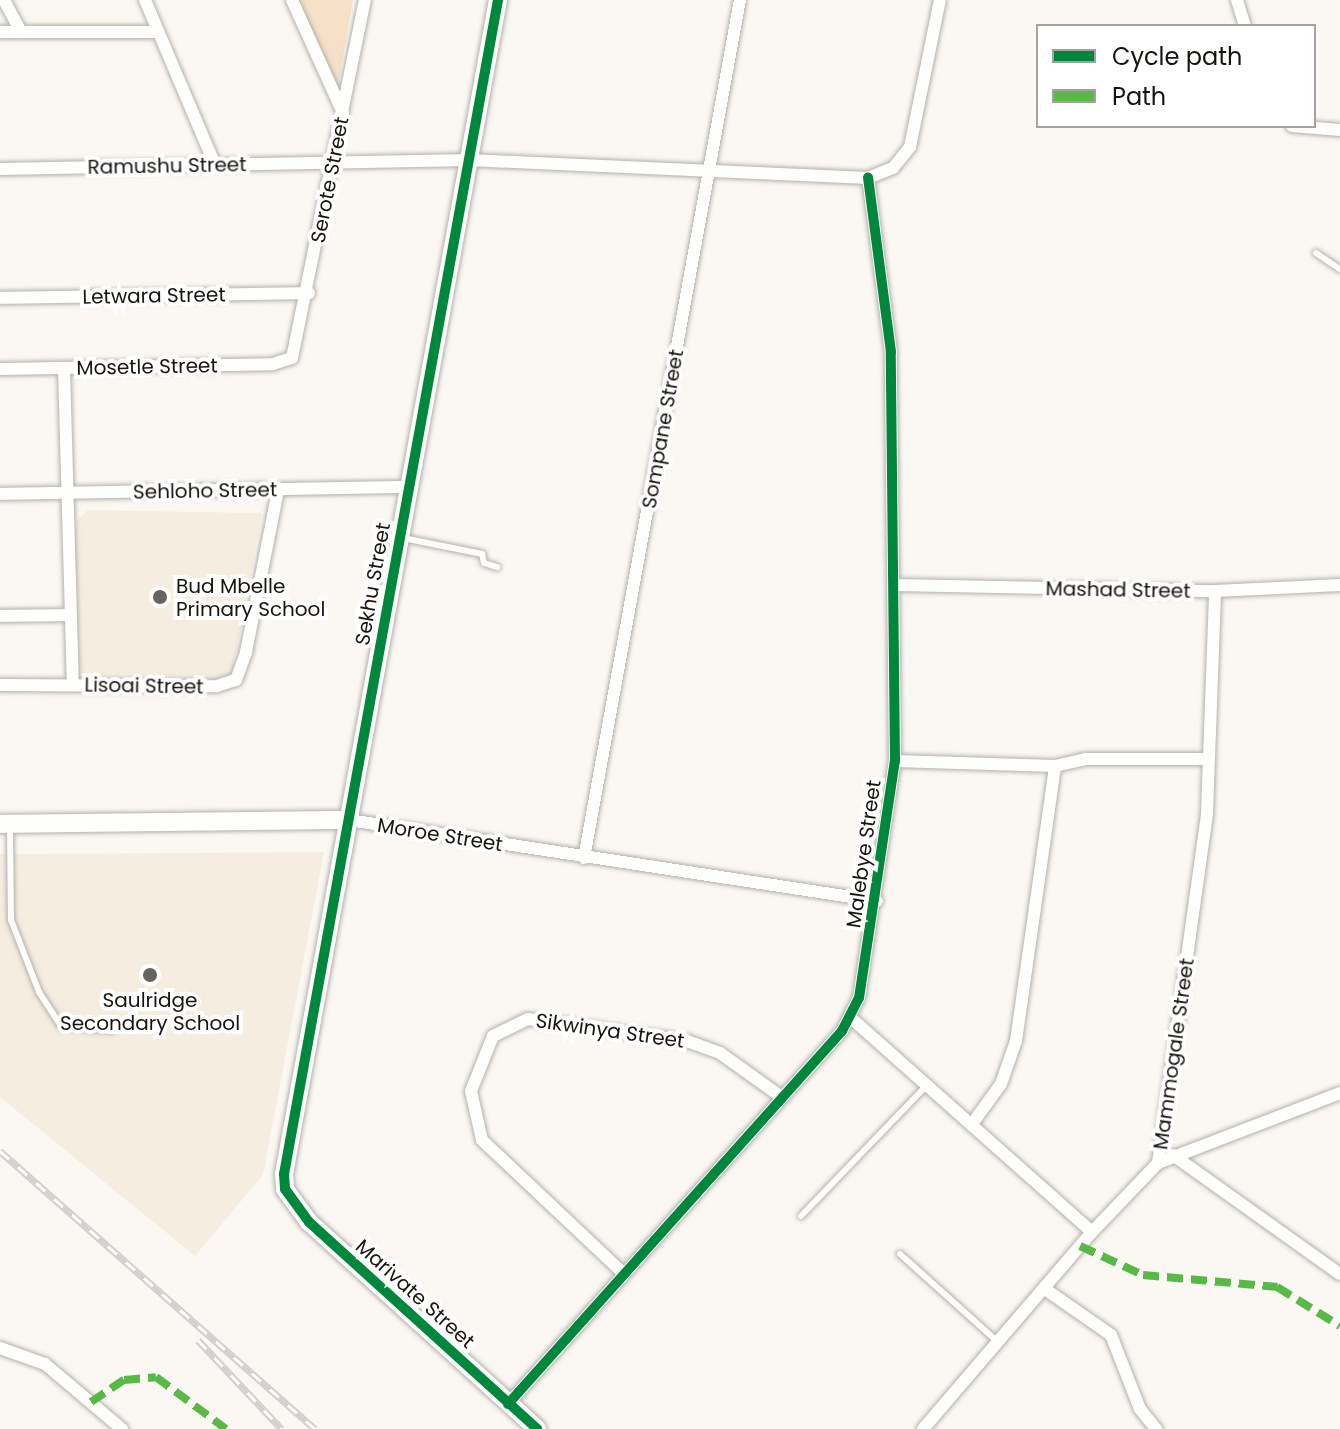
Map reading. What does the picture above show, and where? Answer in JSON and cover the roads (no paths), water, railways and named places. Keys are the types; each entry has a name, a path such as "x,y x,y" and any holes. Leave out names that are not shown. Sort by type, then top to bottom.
{"street":[{"path":"4,0 21,32"},
{"path":"145,0 215,165"},
{"path":"292,0 343,113"},
{"name":"Serote Street","path":"292,358 309,293 365,0"},
{"name":"Sekhu Street","path":"284,1174 498,0"},
{"name":"Sompane Street","path":"584,858 740,0"},
{"path":"868,178 893,168 910,147 940,0"},
{"path":"1237,0 1244,24"},
{"path":"0,32 158,32"},
{"path":"1316,128 1340,130"},
{"name":"Ramushu Street","path":"0,169 469,160 868,178"},
{"name":"Malebye Street","path":"508,1404 851,1018 877,901 895,761 891,352 868,178"},
{"name":"Letwara Street","path":"0,298 309,293"},
{"name":"Mosetle Street","path":"0,369 273,364 292,358"},
{"path":"64,368 73,685"},
{"name":"Sehloho Street","path":"0,494 409,487"},
{"name":"Lisoai Street","path":"0,685 217,686 236,680 246,652 278,491"},
{"name":"Mashad Street","path":"895,585 1215,591 1340,585"},
{"name":"Mammogale Street","path":"923,1429 1092,1232 1158,1163 1207,813 1215,591"},
{"path":"0,616 70,615"},
{"path":"895,761 1055,766 1086,759 1209,759"},
{"path":"972,1124 1001,1084 1016,1041 1055,766"},
{"name":"Moroe Street","path":"5,824 349,820 877,901"},
{"path":"851,1018 1092,1232"},
{"name":"Sikwinya Street","path":"623,1273 492,1153 475,1127 471,1091 493,1036 528,1019 687,1041 720,1053 780,1096"},
{"path":"1158,1163 1340,1093"},
{"path":"1173,1155 1340,1274"},
{"name":"Marivate Street","path":"284,1174 285,1189 309,1222 537,1429"},
{"path":"1045,1289 1111,1335 1140,1409 1156,1429"},
{"path":"0,1348 45,1364 122,1429"}],"lane":[{"path":"1316,253 1340,269"},
{"path":"400,537 482,554 484,563 497,567"},
{"path":"5,824 11,920 39,992 61,1026 111,1030"},
{"path":"801,1216 927,1085"},
{"path":"900,1254 998,1342"}],"railway":[{"path":"0,1151 315,1429"},
{"path":"198,1340 282,1429"}],"place":[{"name":"Bud Mbelle Primary School","path":"160,597"},
{"name":"Saulridge Secondary School","path":"150,975"}]}
